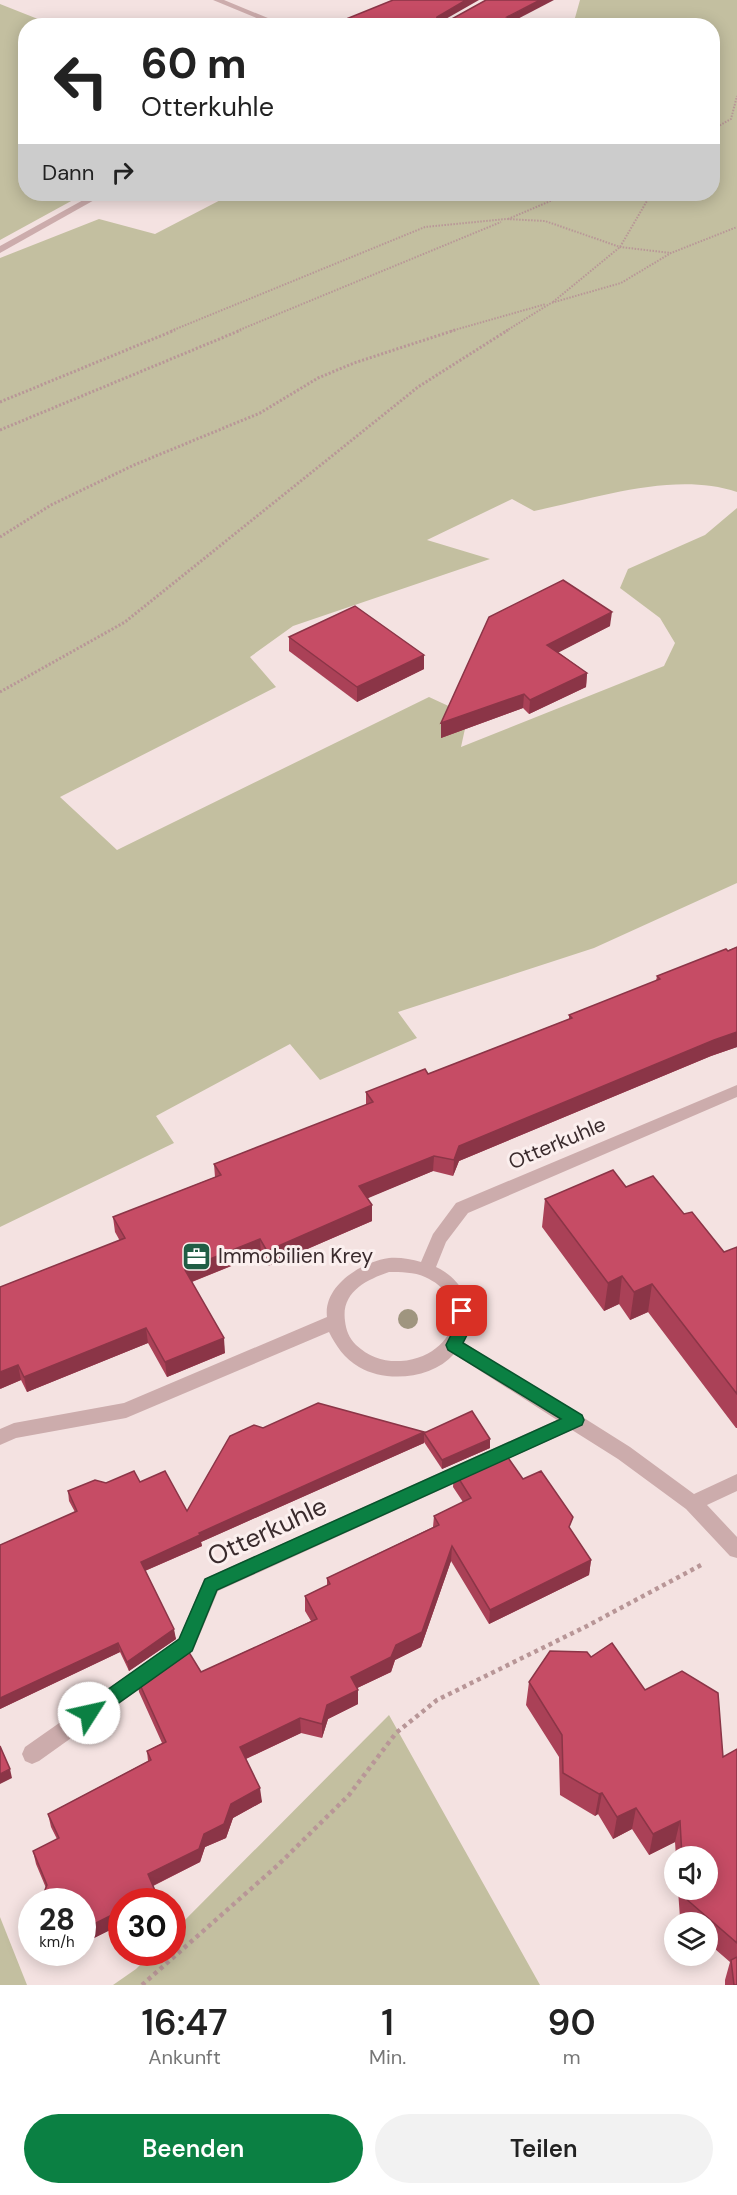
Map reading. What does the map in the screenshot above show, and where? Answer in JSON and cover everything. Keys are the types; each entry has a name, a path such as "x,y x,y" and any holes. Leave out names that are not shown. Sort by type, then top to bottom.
{"street":[{"path":"217,0 263,18"},
{"path":"0,250 88,201"},
{"name":"Otterkuhle","path":"426,1270 440,1239 462,1208 737,1091"},
{"path":"408,1265 426,1270 444,1280 456,1295 462,1311 462,1329 453,1345 438,1359 418,1367 395,1370 373,1365 353,1355 340,1340 334,1322 335,1306 342,1291 354,1278 370,1269 408,1265"},
{"path":"0,1437 14,1431 126,1410 334,1322"},
{"path":"453,1345 576,1420 693,1503 735,1548"},
{"name":"Otterkuhle","path":"32,1754 186,1645 211,1585 576,1420"},
{"path":"693,1503 737,1482"}],"path":[{"path":"720,125 731,119 737,96"},
{"path":"0,430 550,201"},
{"path":"0,692 125,622 418,387 551,303 620,247 647,201"},
{"path":"0,402 291,280 425,227 506,219 545,221 620,247 670,253"},
{"path":"0,537 51,505 134,465 260,413 318,378 354,363 458,329 621,283 670,253 737,227"},
{"path":"142,1985 278,1865 349,1795 396,1732 437,1700 587,1626 735,1548"}],"shaded area":[{"path":"580,0 737,0 737,492 713,486 662,485 534,511 512,499 427,540 490,559 293,626 250,657 276,687 60,797 117,850 429,697 468,715 461,747 664,666 675,643 660,618 620,588 628,569 705,535 737,508 737,883 594,948 398,1012 417,1038 320,1080 290,1044 156,1116 174,1143 0,1227 0,258 99,219 155,234 219,201 720,201 720,18 575,18"},
{"path":"0,4 35,18 18,18 18,201 71,201 0,240"},
{"path":"389,1715 540,1985 113,1985 139,1966 186,1966 186,1919"},
{"path":"0,1917 27,1985 0,1985"}],"building":[{"path":"393,0 466,0 437,18 349,18"},
{"path":"486,0 540,0 507,17 510,18 454,18"},
{"path":"563,580 612,612 547,645 587,673 530,700 524,694 441,723 489,617"},
{"path":"355,606 424,655 357,687 289,637"},
{"path":"737,947 737,1032 459,1146 454,1160 434,1156 359,1186 372,1205 267,1251 260,1239 185,1270 224,1338 165,1362 146,1328 24,1377 18,1365 0,1372 0,1287 125,1238 113,1217 221,1175 214,1164 373,1102 366,1092 425,1069 428,1074 572,1018 569,1015 660,979 657,976 726,949 728,951"},
{"path":"613,1170 626,1187 653,1176 684,1214 692,1212 724,1252 737,1247 737,1394 652,1284 634,1292 622,1276 608,1283 545,1199"},
{"path":"318,1403 424,1432 199,1533 200,1535 141,1562 174,1629 127,1662 118,1643 0,1698 0,1545 77,1511 68,1491 95,1480 106,1483 134,1471 140,1482 165,1471 187,1511 230,1436 254,1425 263,1428"},
{"path":"472,1411 490,1439 442,1460 424,1433"},
{"path":"502,1449 523,1479 541,1471 573,1517 569,1527 591,1560 490,1610 452,1546 422,1632 396,1645 391,1657 351,1677 358,1690 327,1705 322,1724 300,1718 240,1747 260,1788 231,1804 224,1824 204,1834 199,1849 148,1874 154,1888 108,1888 108,1917 96,1923 96,1888 46,1888 47,1885 33,1851 59,1838 48,1814 151,1760 147,1751 166,1742 137,1678 184,1644 201,1672 317,1619 305,1596 330,1584 327,1578 439,1525 434,1516 471,1498 454,1471"},
{"path":"612,1643 645,1690 682,1671 718,1693 723,1757 737,1749 737,1943 718,1927 718,1912 701,1912 687,1900 718,1900 718,1846 681,1846 680,1821 653,1834 636,1808 617,1817 602,1793 599,1794 563,1773 562,1735 529,1682 550,1651 587,1652 591,1657"},
{"path":"0,1746 10,1769 0,1774"},
{"path":"737,1957 737,1985 734,1985 731,1960"}],"place":[{"name":"Immobilien Krey","path":"197,1256"}],"route":[{"path":"89,1713 186,1645 211,1585 576,1420 453,1345 462,1329 462,1311"}]}
